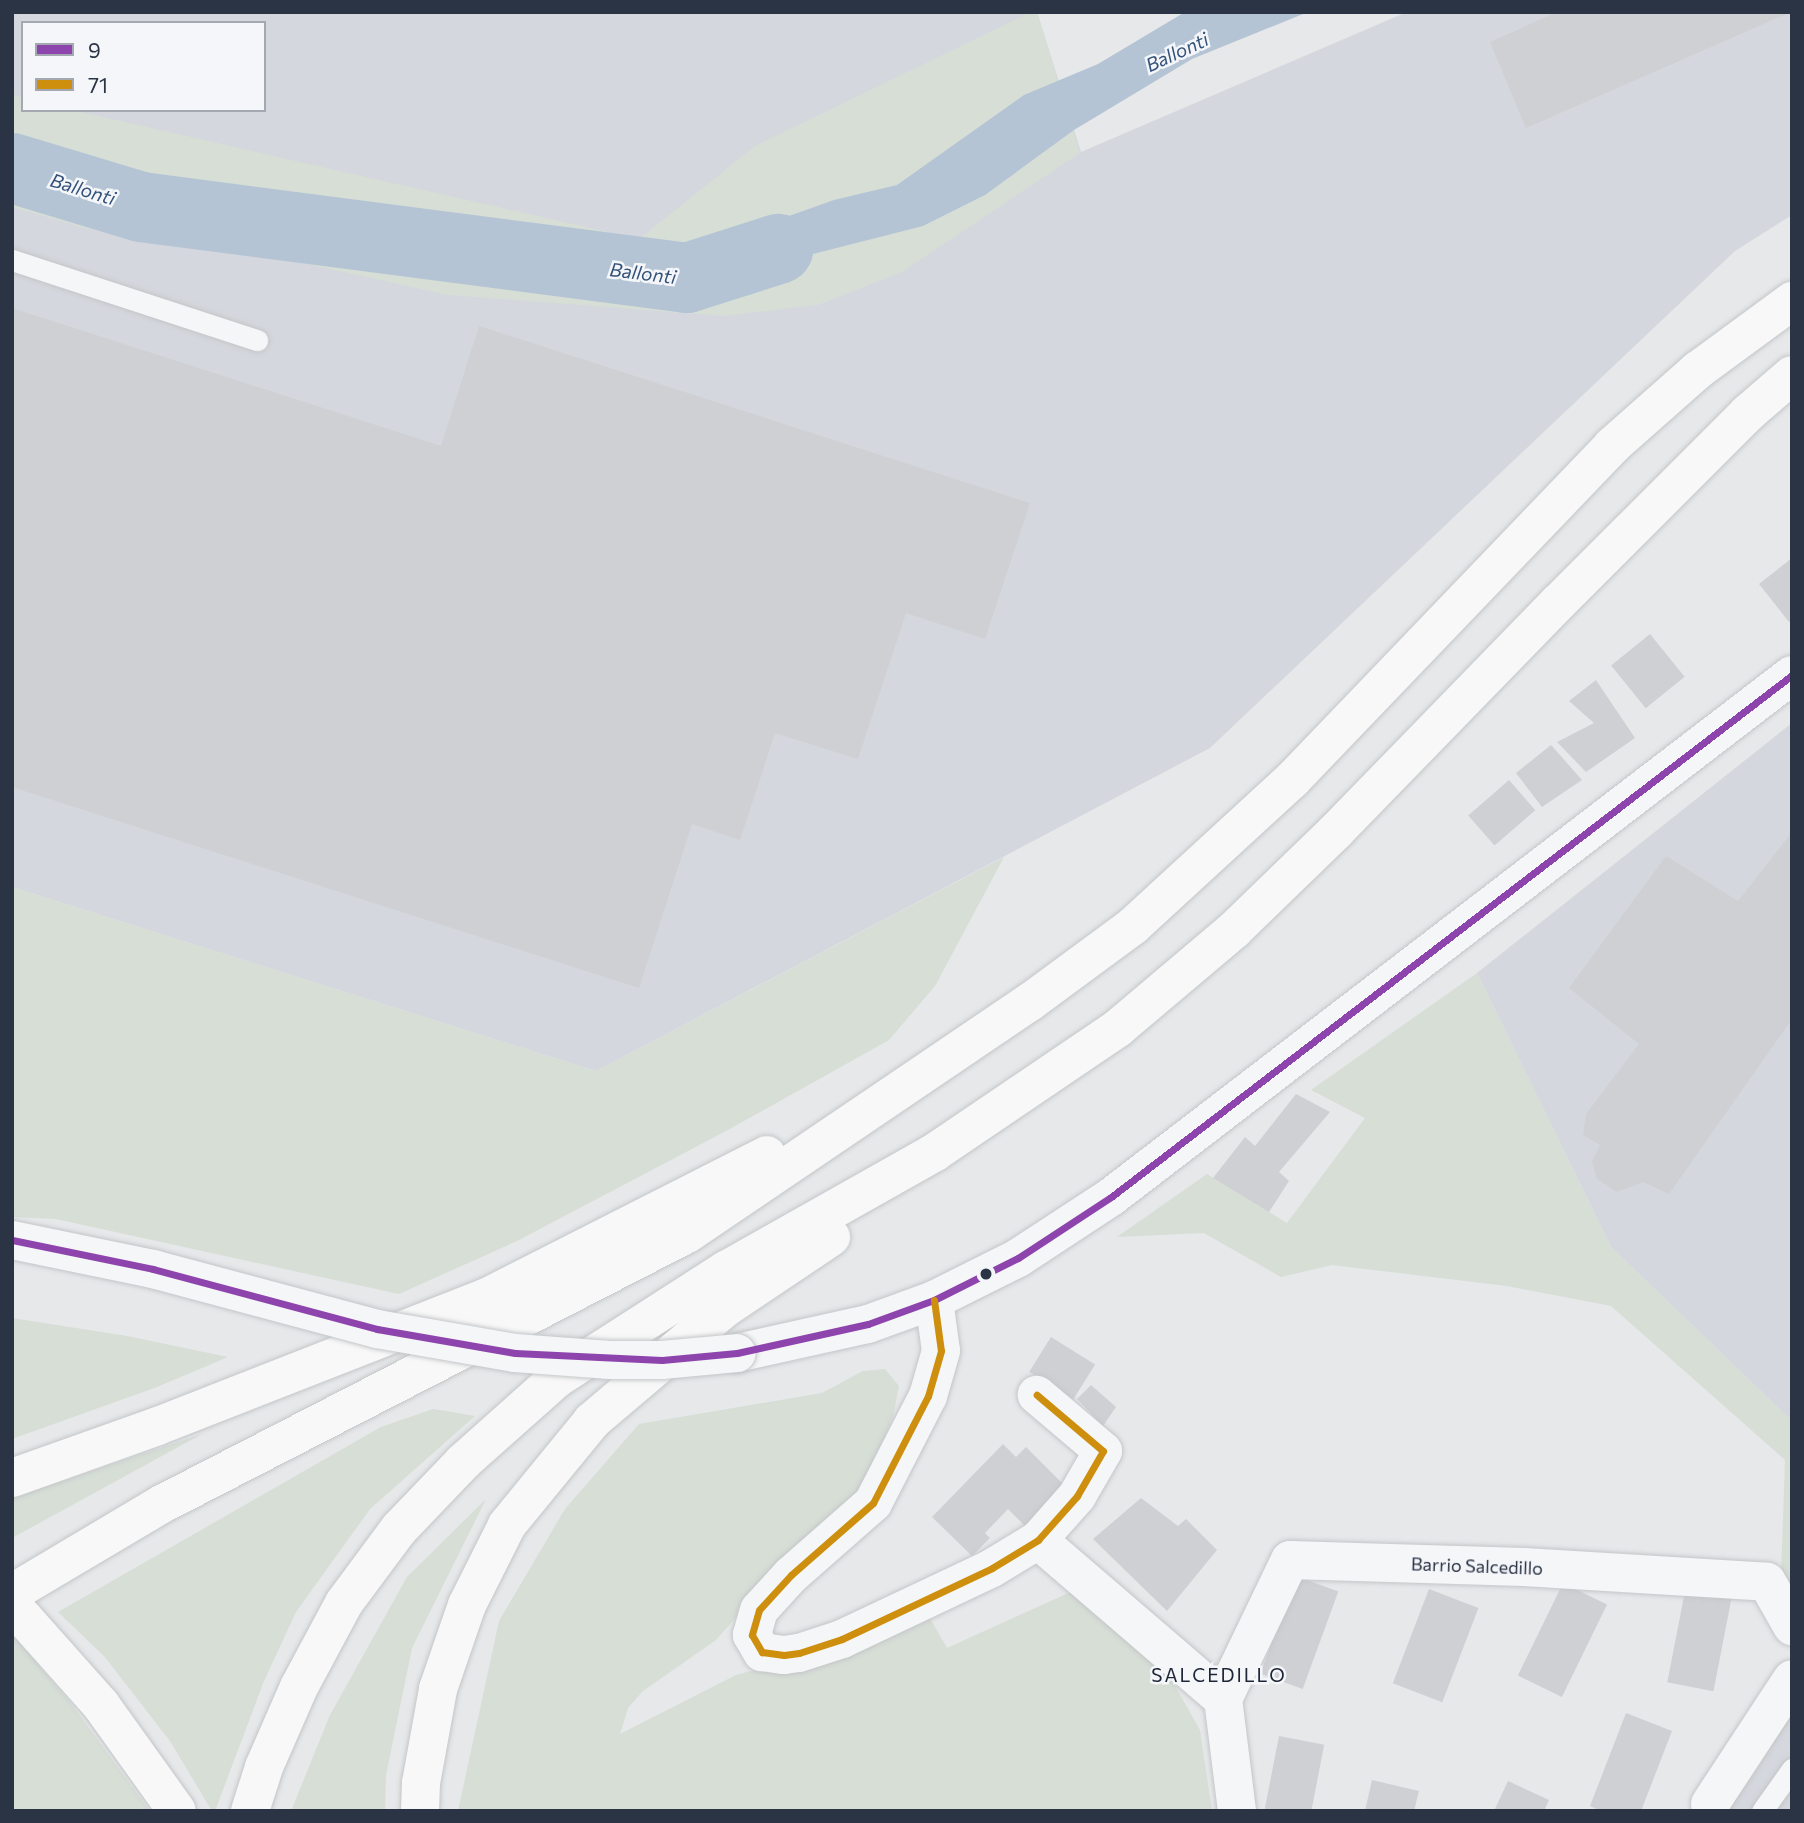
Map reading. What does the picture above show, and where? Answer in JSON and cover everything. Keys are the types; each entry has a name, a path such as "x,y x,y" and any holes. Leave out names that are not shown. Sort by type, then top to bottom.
{"highway":[{"path":"12,1593 162,1504 687,1234 1133,926 1292,780 1612,446 1698,370 1792,300"},
{"path":"250,1811 264,1767 299,1687 344,1603 400,1529 463,1462 556,1380 726,1270 935,1152 1118,1028 1234,930 1336,831 1748,413 1792,375"},
{"path":"12,1478 158,1426 485,1298 759,1159 944,1059"},
{"path":"420,1811 421,1783 438,1689 467,1605 508,1525 592,1422 724,1309 848,1225 935,1152"},
{"path":"12,1605 101,1705 177,1811"}],"street":[{"path":"12,1240 153,1269 377,1329 515,1353 662,1360 737,1353 868,1324 934,1300 1018,1258 1111,1197 1783,682"},
{"path":"934,1300 940,1324 941,1351 928,1396 873,1503 772,1594 754,1623 755,1644 762,1652 784,1656 842,1639 992,1568 1038,1540 1077,1496 1103,1451 1037,1395"},
{"path":"1038,1540 1223,1699 1237,1811"},
{"name":"Barrio Salcedillo","path":"1223,1699 1290,1560 1524,1567 1767,1582 1792,1626"},
{"path":"1710,1804 1792,1679"}],"lane":[{"path":"12,260 257,340"},
{"path":"1762,1811 1792,1769"}],"shaded area":[{"path":"12,12 1037,12 1081,152 1407,12 1792,12 1792,215 1735,251 1210,748 596,1071 12,887"},
{"path":"1031,12 1037,12 1080,153 902,272 818,305 724,316 448,295 112,221 88,229 12,207 12,94 21,97 21,112 81,112 639,239 755,146"},
{"path":"1792,723 1792,1421 1611,1247 1477,973"},
{"path":"1004,857 935,986 889,1040 726,1131 517,1241 399,1294 56,1219 12,1217 12,887 596,1071"},
{"path":"1477,973 1611,1247 1792,1421 1792,1598 1781,1576 1785,1460 1611,1306 1507,1286 1332,1265 1281,1277 1204,1233 1117,1237 1207,1174 1287,1223 1365,1118 1311,1090"},
{"path":"12,1318 127,1336 228,1357 157,1387 12,1439"},
{"path":"885,1369 899,1386 893,1417 863,1488 776,1572 716,1640 643,1691 628,1708 620,1734 736,1675 809,1656 924,1608 947,1648 1075,1590 1166,1670 1200,1730 1212,1811 458,1811 499,1621 565,1509 639,1424 822,1393 863,1371"},
{"path":"433,1409 475,1416 370,1509 296,1612 264,1681 215,1811 212,1811 170,1741 104,1656 58,1612 381,1427"},
{"path":"202,1434 12,1538 12,1498"},
{"path":"486,1499 412,1648 386,1775 385,1811 291,1811 330,1715 407,1577"},
{"path":"12,1634 69,1701 150,1811 12,1811"},
{"path":"1792,1708 1792,1811 1714,1811"}],"water":[{"path":"1185,12 1308,12 1192,59 1074,130 985,195 923,226 750,270 687,278 662,275 772,222 834,200 897,185 1024,95 1098,64"}],"building":[{"path":"1557,12 1791,12 1526,128 1490,42"},
{"path":"12,308 441,446 479,326 1030,503 985,639 906,613 858,759 775,733 740,840 692,824 639,988 12,787"},
{"path":"1792,558 1792,620 1789,622 1759,584"},
{"path":"1650,634 1685,677 1646,708 1611,665"},
{"path":"1596,680 1635,738 1586,772 1557,742 1594,723 1569,701"},
{"path":"1551,745 1582,780 1542,807 1516,773"},
{"path":"1509,780 1535,810 1494,846 1468,815"},
{"path":"1792,832 1792,1019 1669,1194 1643,1182 1617,1192 1597,1179 1592,1161 1600,1145 1583,1135 1586,1114 1639,1044 1569,988 1666,856 1738,901"},
{"path":"1296,1094 1330,1112 1279,1172 1289,1181 1269,1212 1213,1178 1245,1137 1255,1146"},
{"path":"1051,1337 1095,1365 1073,1399 1029,1372"},
{"path":"1091,1385 1116,1407 1103,1426 1077,1399"},
{"path":"1003,1444 1016,1457 1026,1447 1067,1488 1027,1528 1008,1509 985,1533 990,1538 972,1556 932,1517"},
{"path":"1141,1498 1178,1526 1186,1519 1217,1550 1167,1611 1093,1539"},
{"path":"1296,1576 1338,1591 1303,1689 1260,1674"},
{"path":"1563,1583 1607,1604 1562,1697 1518,1676"},
{"path":"1686,1586 1732,1595 1713,1691 1667,1682"},
{"path":"1429,1589 1478,1608 1442,1702 1393,1683"},
{"path":"1626,1713 1672,1731 1641,1811 1601,1811 1590,1806"},
{"path":"1279,1736 1324,1745 1311,1811 1264,1811"},
{"path":"1372,1780 1419,1791 1414,1811 1365,1811"},
{"path":"1508,1781 1549,1800 1544,1811 1494,1811"}],"waterway":[{"name":"Ballonti","path":"12,168 141,207 687,278 778,249"}],"transit line":[{"name":"9","path":"12,1240 153,1269 377,1329 515,1353 662,1360 737,1353 868,1324 934,1300 1018,1258 1111,1197 1792,675"},
{"name":"71","path":"934,1300 941,1351 928,1396 873,1503 791,1575 759,1610 752,1635 762,1652 784,1655 799,1653 842,1639 992,1568 1038,1540 1077,1496 1103,1451 1037,1395"}],"district":[{"name":"SALCEDILLO","path":"1219,1675"}]}
